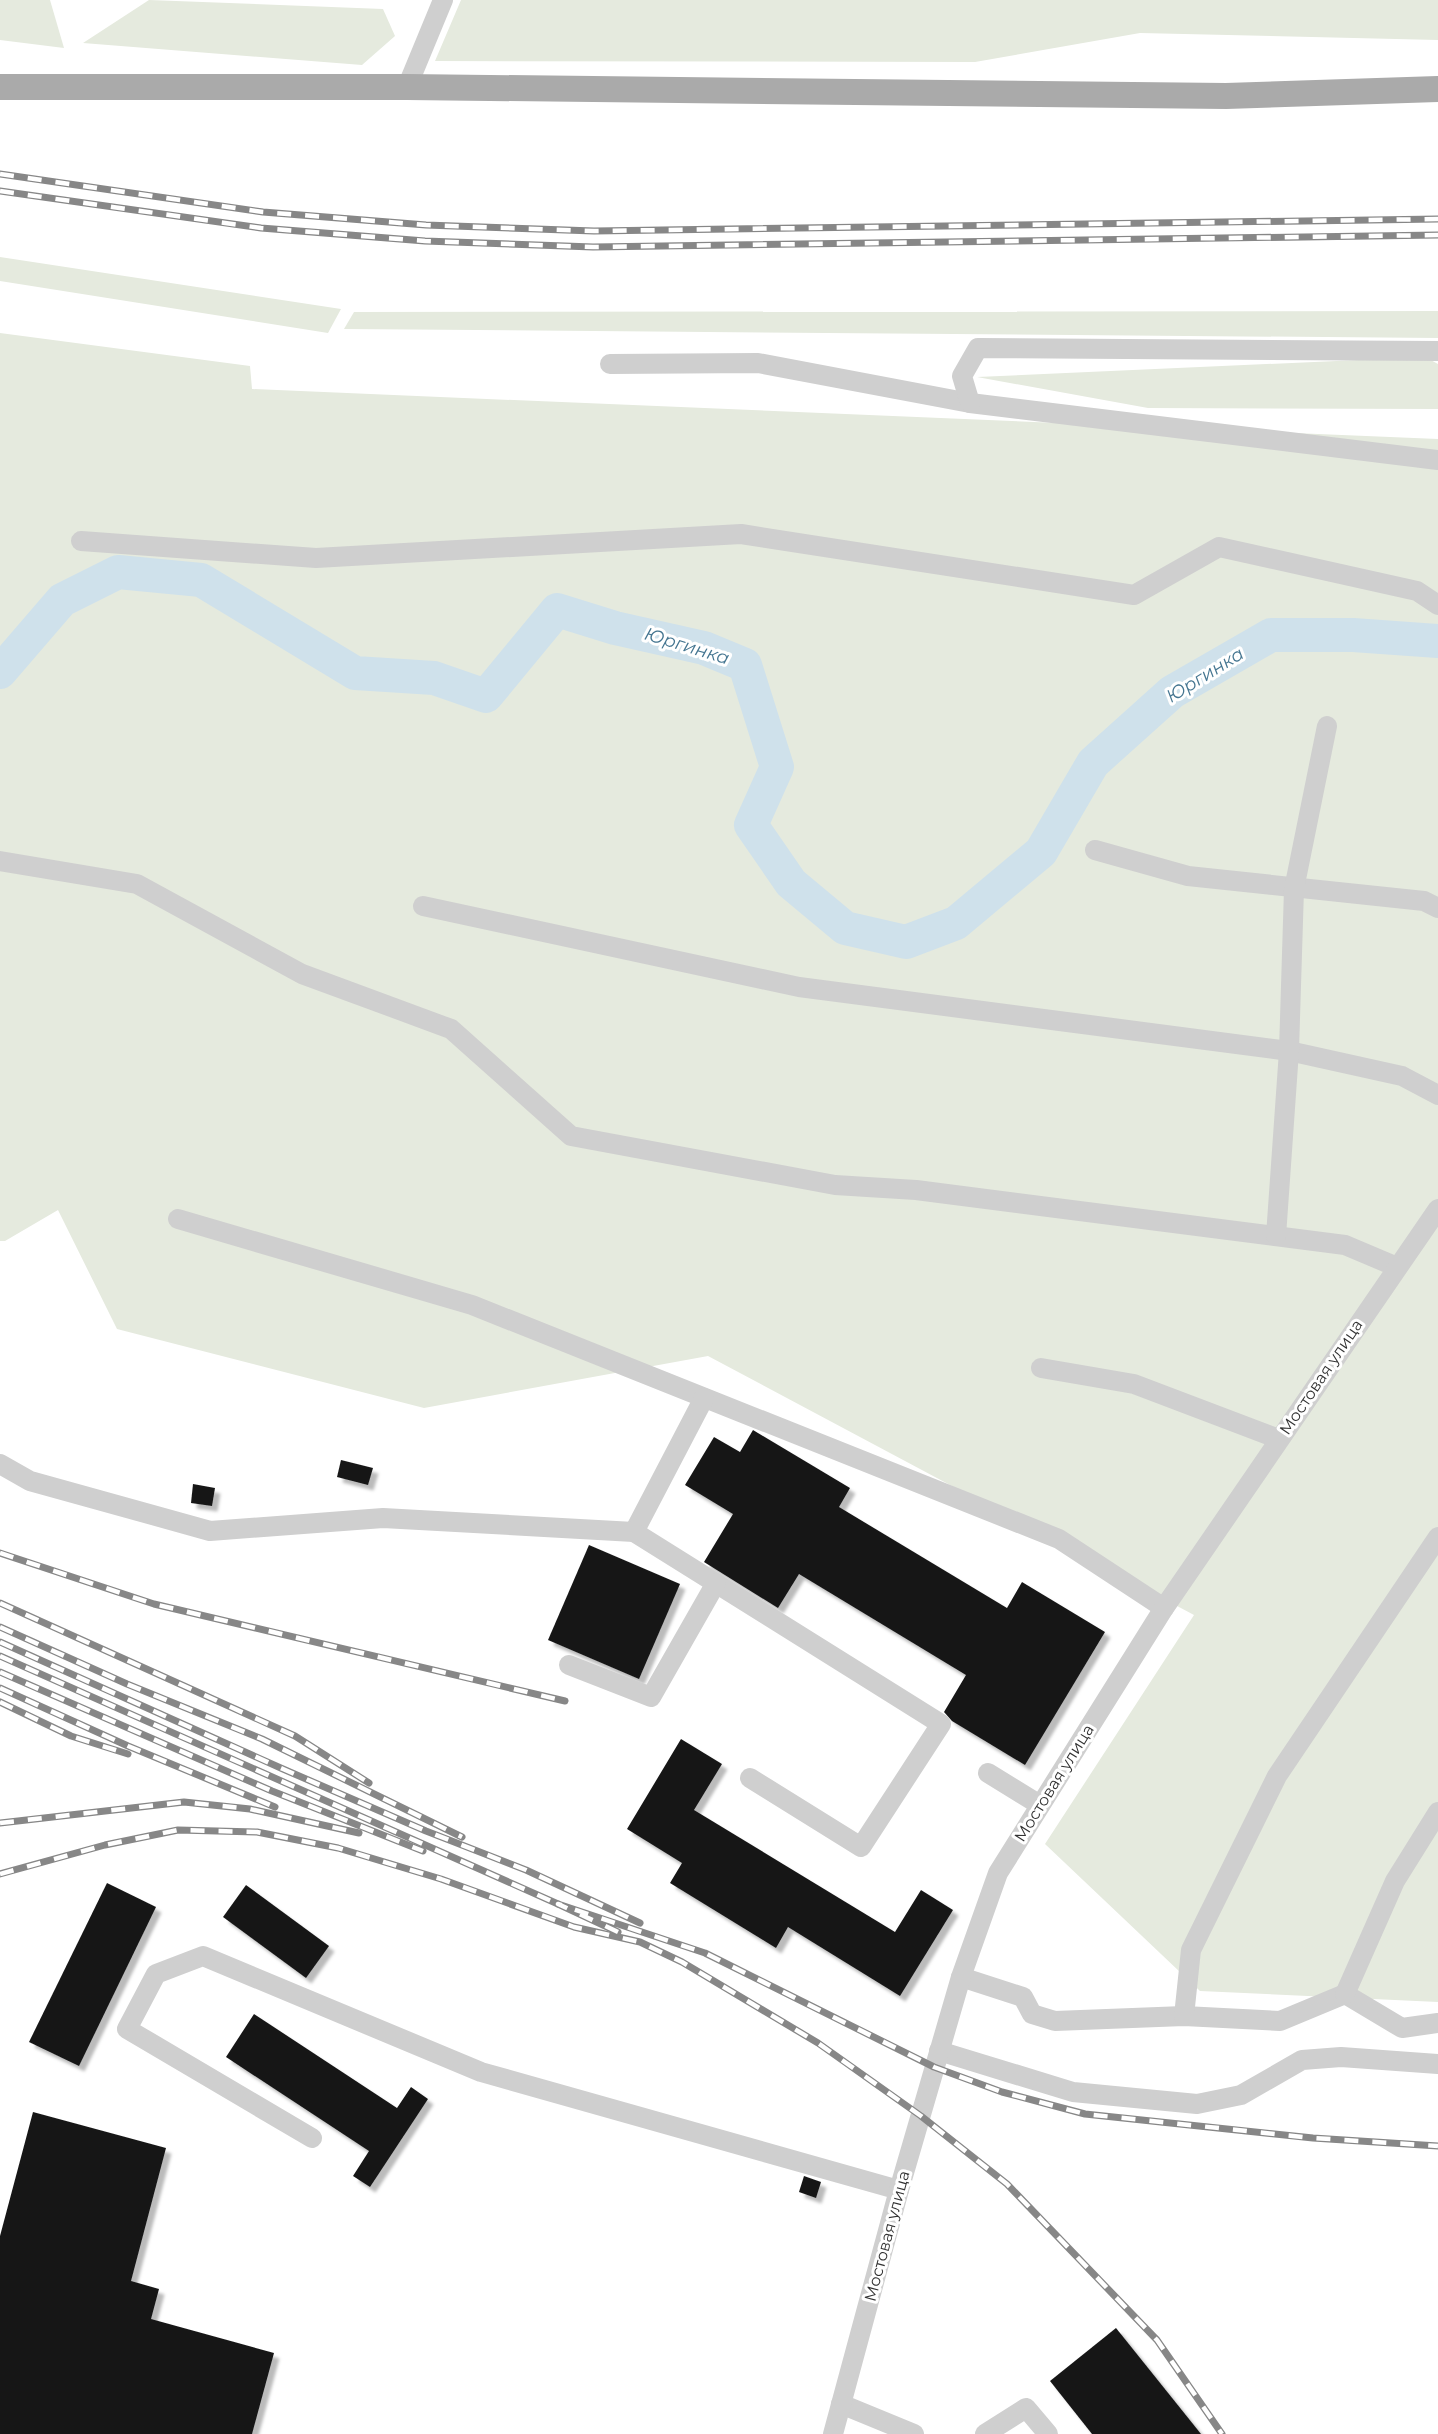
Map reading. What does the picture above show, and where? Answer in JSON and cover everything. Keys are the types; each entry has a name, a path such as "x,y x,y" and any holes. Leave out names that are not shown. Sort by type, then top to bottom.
{"main road":[{"path":"0,87 407,87 1226,96 1438,89"}],"street":[{"path":"407,87 442,0"},
{"path":"970,403 962,376 978,348 1438,351"},
{"path":"610,364 758,363 970,403 1438,460"},
{"path":"81,541 316,558 741,534 1134,595 1219,547 1417,591 1438,605"},
{"path":"1276,1236 1289,1051 1294,889 1328,726"},
{"path":"1095,850 1188,876 1424,901 1438,908"},
{"path":"0,861 136,884 302,974 451,1029 571,1136 835,1185 916,1190 1345,1245 1397,1267"},
{"path":"423,906 799,987 1289,1051 1402,1076 1438,1095"},
{"name":"Мостовая улица","path":"833,2434 939,2051 961,1977 998,1874 1164,1608 1438,1209"},
{"path":"178,1219 472,1305 1059,1539 1164,1608"},
{"path":"1041,1368 1134,1384 1279,1439"},
{"path":"634,1532 704,1398"},
{"path":"0,1464 30,1480 210,1531 383,1518 634,1532 941,1724 861,1847 750,1779"},
{"path":"1184,2016 1191,1950 1277,1776 1438,1537"},
{"path":"569,1665 651,1697 716,1583"},
{"path":"988,1773 1040,1805"},
{"path":"961,1977 1023,1997 1032,2014 1055,2021 1184,2016 1280,2021 1346,1994 1395,1881 1438,1812"},
{"path":"312,2138 128,2028 156,1974 203,1956 481,2072 899,2190"},
{"path":"1346,1994 1402,2028 1438,2023"},
{"path":"939,2051 1073,2092 1197,2104 1241,2095 1302,2060 1341,2058 1438,2064"},
{"path":"841,2404 914,2434"},
{"path":"985,2434 1026,2408 1048,2434"}],"shaded area":[{"path":"0,0 50,0 64,48 0,40"},
{"path":"149,0 383,9 395,36 362,65 83,43"},
{"path":"461,0 1438,0 1438,40 1140,33 975,62 435,61"},
{"path":"0,257 341,309 328,333 0,281"},
{"path":"1438,311 1438,338 344,329 354,312"},
{"path":"0,333 250,366 252,389 1438,439 1438,2002 1200,1991 1045,1844 1194,1615 708,1356 424,1408 117,1329 58,1210 5,1241 0,1241"},
{"path":"1425,357 1438,364 1438,409 1148,408 977,377"}],"building":[{"path":"753,1430 850,1488 839,1507 1007,1608 1022,1582 1105,1632 1025,1765 952,1721 944,1712 966,1675 799,1574 778,1608 704,1562 733,1514 685,1485 714,1437 740,1452"},
{"path":"341,1460 373,1468 368,1485 337,1477"},
{"path":"193,1484 215,1488 212,1506 191,1503"},
{"path":"589,1545 680,1584 639,1679 548,1640"},
{"path":"681,1739 722,1764 694,1810 895,1932 921,1890 953,1910 900,1996 788,1927 776,1948 670,1883 682,1863 627,1829"},
{"path":"107,1883 156,1907 79,2066 29,2042"},
{"path":"246,1885 329,1946 306,1978 223,1917"},
{"path":"254,2014 397,2108 411,2087 428,2099 370,2187 353,2176 369,2151 226,2057"},
{"path":"33,2112 166,2148 131,2281 159,2289 151,2319 274,2353 252,2434 0,2434 0,2236"},
{"path":"804,2176 821,2182 816,2198 799,2192"},
{"path":"1116,2328 1201,2434 1092,2434 1050,2381"}],"waterway":[{"name":"Юргинка","path":"0,672 62,600 118,572 201,580 355,673 434,678 486,696 557,610 615,628 704,648 745,665 777,767 751,825 791,883 845,928 906,942 956,923 1041,852 1093,763 1172,692 1271,635 1353,635 1438,641"}],"railway":[{"path":"0,174 263,212 426,225 594,231 1438,219"},
{"path":"0,191 261,228 425,241 593,247 1438,235"},
{"path":"0,1553 154,1604 565,1701"},
{"path":"0,1603 295,1736 369,1783"},
{"path":"0,1627 127,1684 262,1739 462,1837"},
{"path":"0,1642 426,1831 526,1870 640,1923"},
{"path":"0,1656 558,1904"},
{"path":"0,1672 272,1791 423,1851"},
{"path":"0,1688 128,1746 275,1807"},
{"path":"0,1702 71,1736 128,1754"},
{"path":"0,1823 184,1802 250,1809 359,1833"},
{"path":"0,1874 105,1845 178,1830 257,1832 338,1848 441,1879 574,1927 640,1942 682,1962 818,2043 921,2116 1007,2184 1157,2340 1222,2434"},
{"path":"618,1932 558,1904 705,1953 934,2067 1002,2092 1085,2114 1313,2138 1438,2146"}]}
